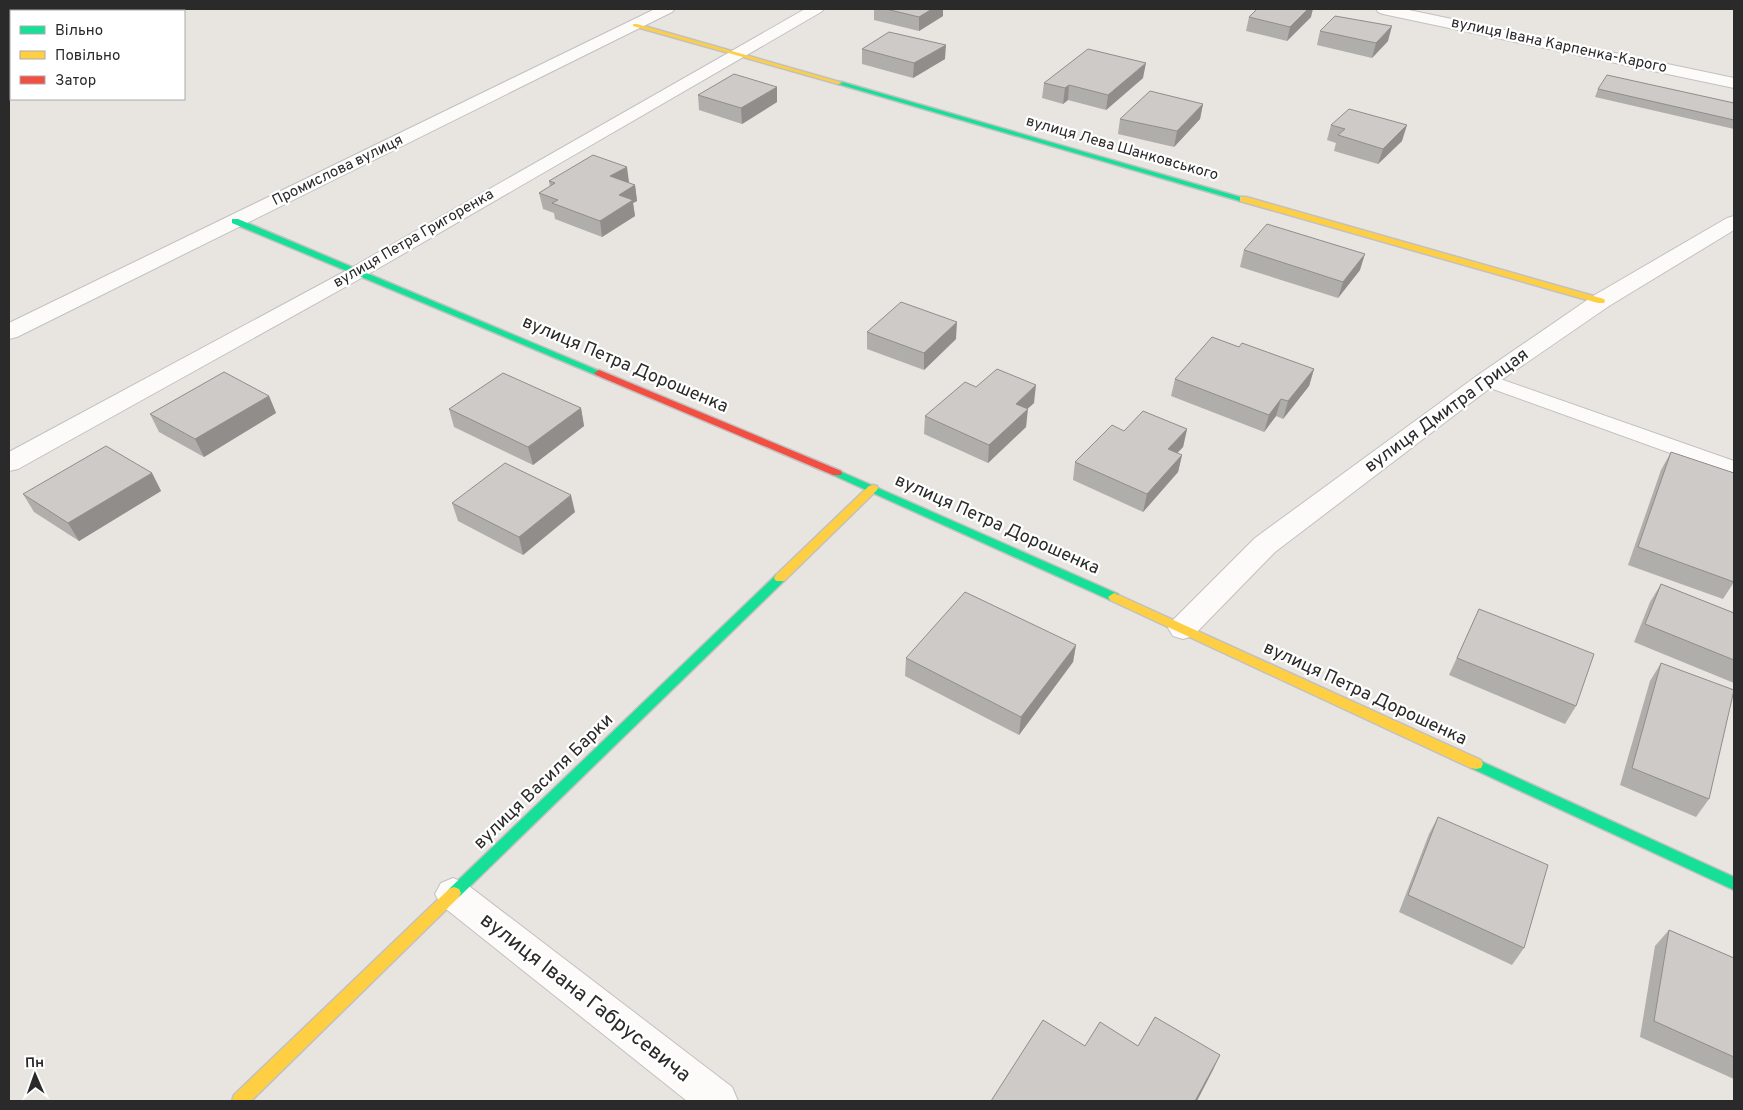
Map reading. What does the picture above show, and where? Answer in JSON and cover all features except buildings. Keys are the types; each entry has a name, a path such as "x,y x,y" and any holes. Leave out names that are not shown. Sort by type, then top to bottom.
{"street":[{"name":"Промислова вулиця","path":"9,332 667,9"},
{"name":"вулиця Петра Григоренка","path":"9,463 358,272 734,54 816,9"},
{"name":"вулиця Івана Карпенка-Карого","path":"1383,9 1734,83"},
{"name":"вулиця Лева Шанковського","path":"635,25 1601,301"},
{"name":"вулиця Петра Дорошенка","path":"235,221 874,488 1183,628 1734,884"},
{"name":"вулиця Дмитра Грицая","path":"1183,628 1265,544 1486,380 1601,301 1734,222"},
{"name":"вулиця Василя Барки","path":"240,1101 874,488"},
{"name":"вулиця Івана Габрусевича","path":"453,894 718,1101"}],"lane":[{"path":"1486,380 1734,469"}],"traffic: fast":[{"path":"840,83 1243,199"},
{"path":"235,221 599,373"},
{"path":"837,473 1114,597"},
{"path":"454,893 780,578"},
{"path":"1476,764 1734,884"}],"traffic: slow":[{"path":"635,25 840,83"},
{"path":"1243,199 1601,301"},
{"path":"780,578 873,488"},
{"path":"1114,597 1476,764"},
{"path":"240,1101 454,893"}],"traffic: jam":[{"path":"599,373 837,473"}]}
